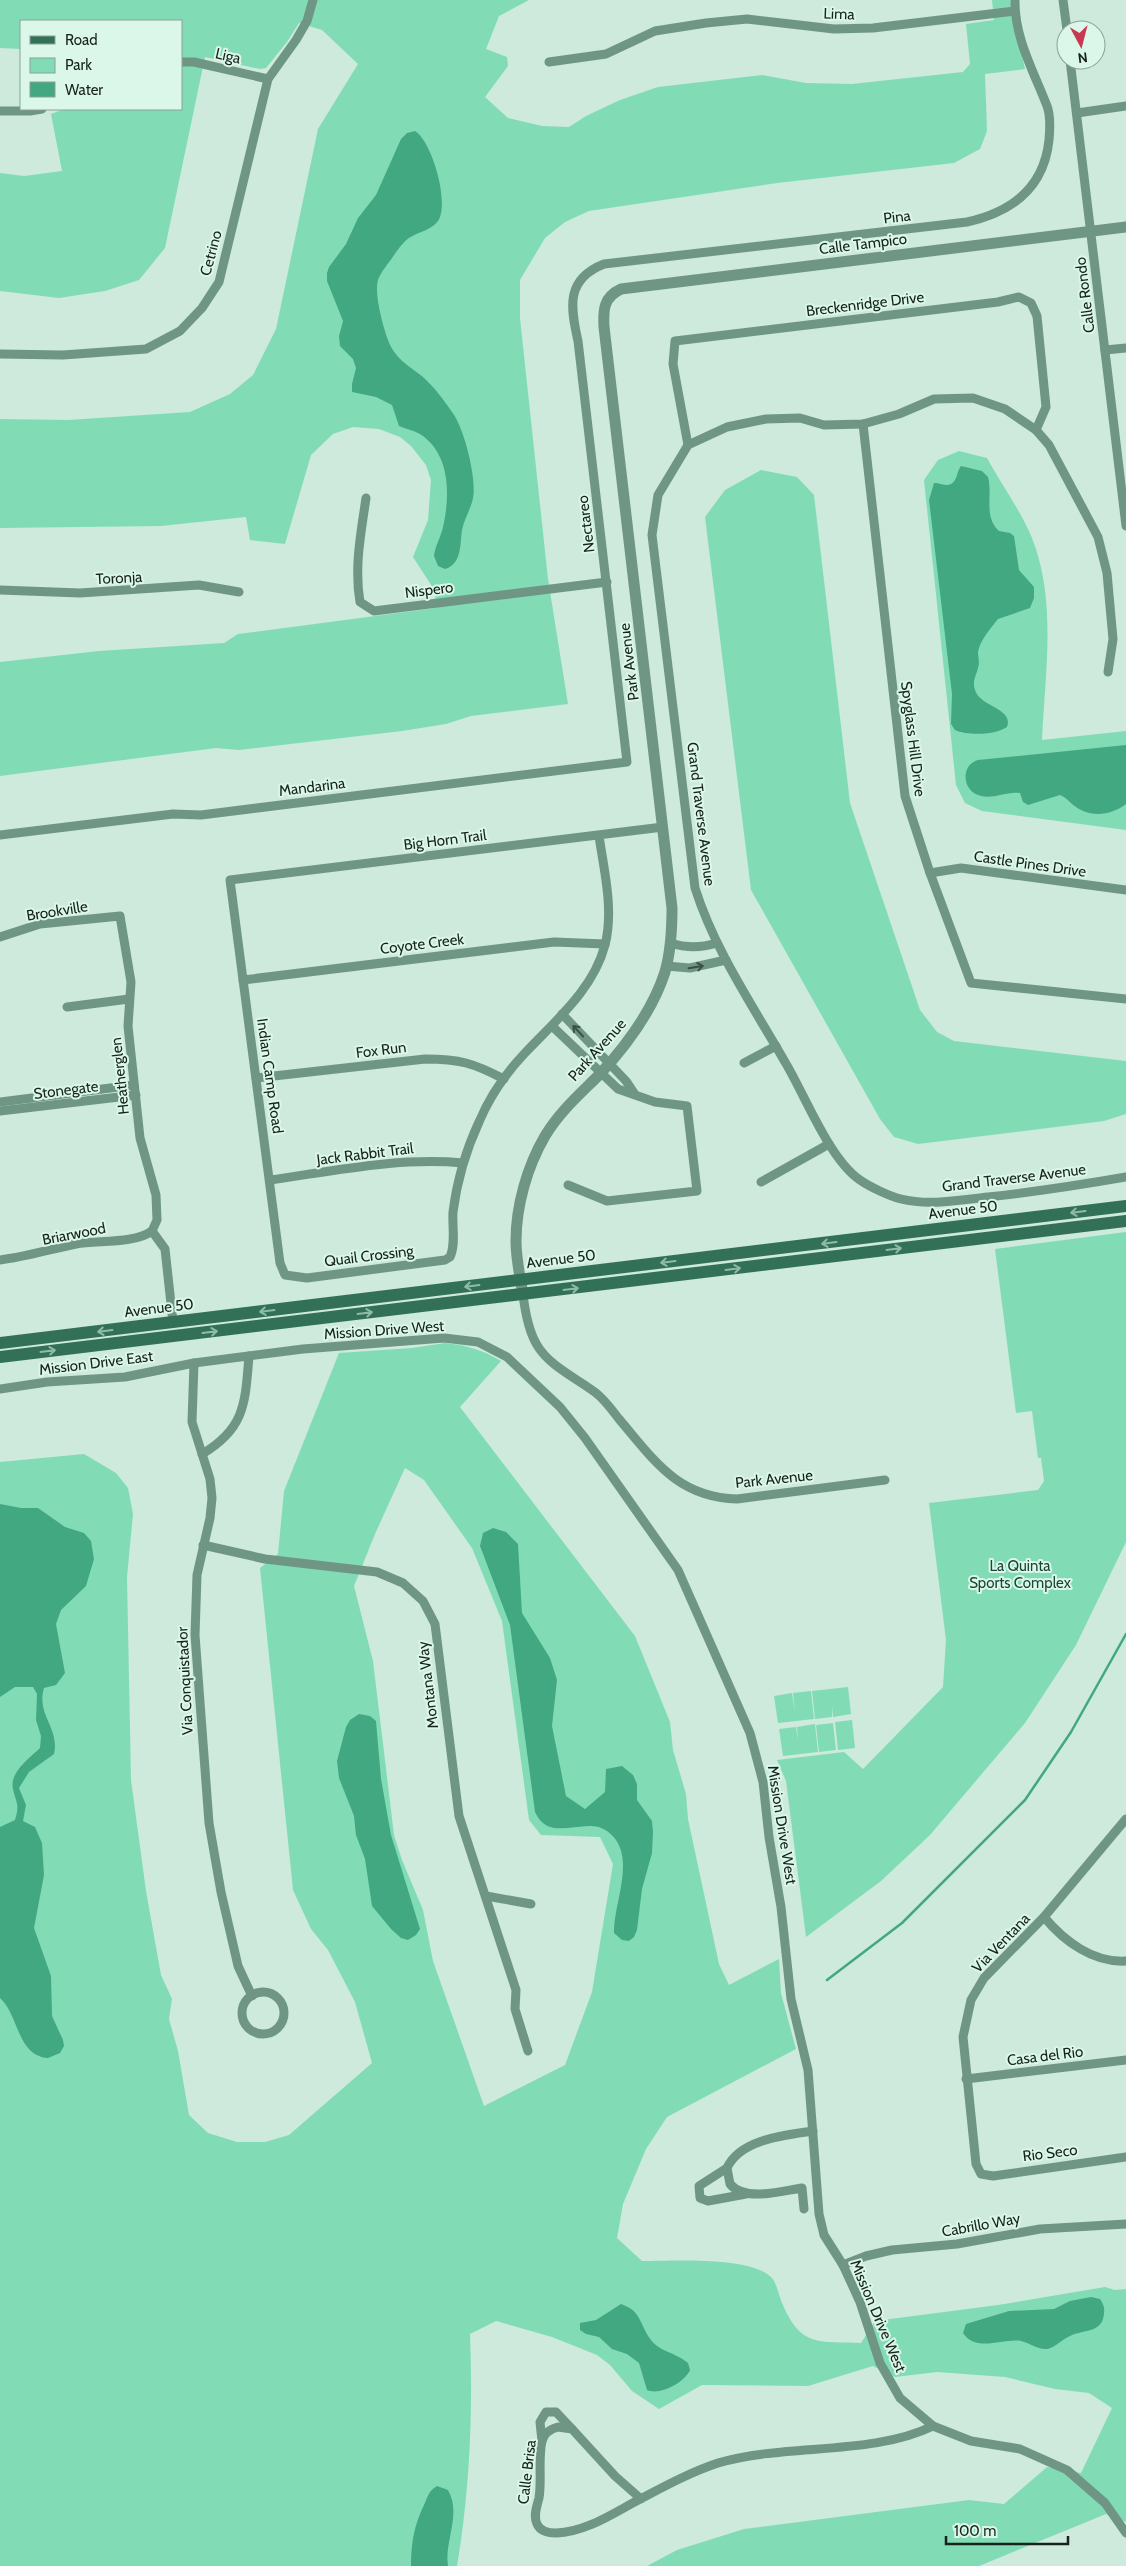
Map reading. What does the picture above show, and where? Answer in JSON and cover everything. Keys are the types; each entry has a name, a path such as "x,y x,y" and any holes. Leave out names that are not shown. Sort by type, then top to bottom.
{"main road":[{"name":"Avenue 50","path":"0,1343 1126,1206"},
{"name":"Avenue 50","path":"0,1357 1126,1221"}],"street":[{"name":"Cetrino","path":"0,354 62,355 146,349 180,331 202,308 219,282 268,79 300,34 307,20 312,0"},
{"name":"Pina","path":"577,284 588,270 604,264 967,222 990,217 1014,203 1041,176 1048,152 1050,126 1048,107 1028,62 1015,11 1015,0"},
{"path":"1063,0 1065,20"},
{"name":"Lima","path":"549,62 606,54 654,31 706,23 746,20 834,29 873,28 1015,11"},
{"name":"Liga","path":"182,62 194,62 268,79"},
{"name":"Calle Rondo","path":"1071,70 1126,526"},
{"path":"1077,114 1126,106"},
{"path":"0,111 36,110"},
{"name":"Calle Tampico","path":"608,298 621,289 1126,227"},
{"name":"Nectareo","path":"577,284 573,300 573,320 578,340 628,762"},
{"name":"Breckenridge Drive","path":"688,445 673,364 675,341 998,302 1019,297 1032,303 1037,316 1046,407 1036,430"},
{"name":"Park Avenue","path":"608,298 604,306 604,327 672,908 670,943 666,966 638,1028 600,1073 564,1108 544,1137 527,1176 518,1212 516,1242 529,1328 538,1347 556,1364 598,1394 655,1464 676,1481 707,1495 737,1499 885,1480"},
{"path":"1105,350 1126,348"},
{"path":"688,445 727,427 766,419 800,418 824,425 863,424 899,414 934,399 972,398 1005,409 1036,430 1049,444 1098,537 1107,573 1113,640 1108,672"},
{"name":"Spyglass Hill Drive","path":"863,424 905,796 930,873 971,983 1126,1000"},
{"name":"Grand Traverse Avenue","path":"688,445 658,495 652,535 696,888 706,919 717,943 829,1144 860,1180 901,1199 943,1202 1059,1189 1126,1177"},
{"name":"Nispero","path":"366,498 357,562 358,590 360,602 374,611 607,582"},
{"name":"Toronja","path":"0,590 80,593 199,585 239,592"},
{"name":"Mandarina","path":"0,836 173,814 201,815 628,762"},
{"name":"Big Horn Trail","path":"230,880 599,836 663,826"},
{"path":"463,1164 490,1097 524,1054 582,992 597,966 605,944 608,910 599,836"},
{"name":"Castle Pines Drive","path":"930,873 961,868 1126,890"},
{"name":"Indian Camp Road","path":"230,880 280,1263 285,1275"},
{"name":"Brookville","path":"0,937 40,924 120,916"},
{"name":"Heatherglen","path":"120,916 131,982 128,1026 140,1138 156,1195 157,1220 152,1231"},
{"name":"Coyote Creek","path":"243,980 554,942 605,944"},
{"path":"670,943 686,948 704,947 717,943"},
{"path":"666,966 690,968 726,960"},
{"path":"67,1007 129,999"},
{"path":"562,1014 626,1081 634,1093"},
{"path":"552,1026 618,1089 634,1093 655,1102 687,1106 697,1191 607,1201 568,1185"},
{"path":"744,1063 776,1046"},
{"name":"Fox Run","path":"256,1078 441,1059 473,1063 504,1079"},
{"name":"Stonegate","path":"3,1101 134,1085"},
{"path":"67,1094 68,1103"},
{"name":"Stonegate","path":"4,1111 136,1095"},
{"path":"30,1098 32,1108"},
{"path":"3,1101 4,1111"},
{"path":"761,1182 829,1144"},
{"name":"Jack Rabbit Trail","path":"270,1180 395,1163 426,1161 463,1164"},
{"name":"Quail Crossing","path":"285,1275 307,1278 445,1260 452,1252 453,1213 463,1164"},
{"path":"152,1231 164,1249 174,1322"},
{"name":"Briarwood","path":"0,1260 40,1254 79,1244 140,1237 152,1231"},
{"name":"Mission Drive West","path":"194,1363 444,1338 478,1342 508,1356 560,1407 585,1438 678,1570 750,1733 763,1782 769,1837 781,1907 791,1999 808,2070 817,2196 824,2235 843,2265 871,2330 880,2363 900,2398 933,2426 971,2442 1020,2449 1067,2470 1105,2503 1126,2533"},
{"path":"202,1454 215,1446 234,1428 245,1401 249,1356"},
{"name":"Mission Drive East","path":"0,1389 47,1382 125,1377 194,1363"},
{"name":"Via Conquistador","path":"194,1363 192,1422 210,1480 212,1498 196,1594 195,1635 209,1823 221,1892 238,1966 252,1996"},
{"name":"Montana Way","path":"203,1545 265,1559 377,1572 404,1583 423,1601 435,1624 459,1816 516,1990 515,2009 528,2051"},
{"name":"Via Ventana","path":"979,2171 976,2164 963,2037 966,2015 974,1995 984,1978 1044,1917 1126,1819"},
{"path":"486,1896 531,1904"},
{"path":"1044,1917 1057,1932 1083,1951 1112,1962 1126,1960"},
{"path":"268,1993 282,2003 284,2017 274,2031 265,2034 256,2033 245,2023 243,2008 252,1996 268,1993"},
{"name":"Casa del Rio","path":"966,2079 1126,2060"},
{"path":"804,2209 802,2188 751,2193 708,2201 700,2198 699,2186 726,2168 734,2157 757,2144 778,2136 813,2131"},
{"name":"Rio Seco","path":"979,2171 982,2174 993,2176 1126,2158"},
{"path":"726,2168 727,2179 733,2188 751,2193"},
{"name":"Cabrillo Way","path":"843,2265 866,2256 892,2250 957,2244 1040,2229 1126,2224"},
{"path":"542,2441 540,2422 546,2412 556,2412 615,2476 641,2499"},
{"name":"Calle Brisa","path":"572,2429 558,2427 551,2429 542,2441 542,2473 535,2516 542,2530 556,2533 574,2530 608,2517 681,2478 717,2464 746,2456 863,2444 924,2431 933,2426"}],"green space":[{"path":"0,0 529,0 499,16 486,49 507,57 508,66 485,97 508,118 542,126 569,127 586,116 620,100 658,87 762,75 806,83 852,84 963,72 970,64 966,24 994,20 992,0 1010,0 1025,69 985,74 987,131 980,149 954,163 777,183 589,211 565,222 545,238 520,280 520,318 548,579 568,704 471,716 446,724 402,731 239,750 216,748 0,776 0,662 99,651 224,643 238,634 436,608 435,591 413,557 428,520 431,480 426,465 411,446 400,437 379,429 353,427 333,434 311,455 285,544 250,540 246,517 161,526 0,528 0,419 68,420 190,412 230,394 253,375 276,329 318,129 358,64 322,30 299,23 287,42 266,68 260,69 205,57 165,248 139,280 105,291 59,298 0,291 0,173 24,176 62,171 51,114 61,110 182,110 182,20 20,20 20,49 0,48"},
{"path":"959,451 987,458 1017,508 1032,538 1040,562 1045,587 1048,638 1042,740 1126,731 1126,830 982,811 965,803 956,785 924,480 938,460"},
{"path":"761,470 797,477 814,495 850,803 920,1010 937,1032 954,1041 1126,1061 1126,1114 1104,1121 918,1144 894,1137 880,1119 751,890 705,517 725,490"},
{"name":"La Quinta Sports Complex","path":"1126,1232 1126,1542 1076,1645 1025,1723 930,1835 881,1881 806,1937 786,1781 777,1760 844,1752 863,1769 943,1687 946,1640 929,1503 1038,1490 1044,1481 1041,1458 1038,1458 1032,1411 1016,1413 995,1249"},
{"path":"445,1343 453,1344 481,1351 501,1361 460,1407 635,1636 670,1722 673,1750 686,1794 688,1819 719,1964 729,1985 779,1959 781,1993 796,2049 667,2117 646,2149 623,2204 617,2238 642,2261 711,2261 747,2266 762,2271 774,2281 789,2318 796,2328 804,2335 823,2341 861,2343 875,2321 998,2305 1105,2287 1115,2290 1126,2289 1126,2522 1106,2514 979,2566 647,2566 677,2550 744,2529 969,2500 1004,2504 1047,2467 1081,2473 1112,2408 1089,2393 1055,2389 1005,2377 937,2372 895,2377 873,2366 808,2386 702,2385 659,2409 632,2391 610,2365 597,2355 552,2337 496,2321 470,2334 471,2392 468,2479 457,2566 0,2566 0,1462 84,1454 116,1473 128,1488 133,1514 127,1577 131,1780 146,1891 161,1975 172,1999 169,2019 178,2051 189,2115 208,2133 237,2142 265,2142 289,2135 372,2063 355,2002 328,1950 311,1929 293,1890 260,1568 278,1554 284,1491 339,1353 412,1348","holes":["405,1468 424,1480 472,1548 502,1621 529,1820 541,1835 600,1837 613,1864 592,1992 565,2065 484,2106 433,1961 423,1910 402,1860 394,1835 373,1661 354,1586"]},
{"path":"848,1687 851,1714 833,1717 832,1706 832,1717 815,1719 812,1691"},
{"path":"811,1691 814,1719 778,1723 774,1696 792,1693 795,1712 793,1693"},
{"path":"852,1720 855,1748 838,1750 835,1722"},
{"path":"833,1723 836,1750 819,1752 816,1725"},
{"path":"815,1724 818,1752 783,1756 779,1729 796,1727 798,1740 797,1727"}],"water":[{"path":"415,131 421,137 433,159 442,201 441,213 438,221 429,229 409,238 400,247 379,277 377,293 382,319 391,347 402,361 435,389 457,419 465,441 473,479 473,498 463,526 459,553 455,563 445,569 438,566 434,556 443,527 447,502 446,476 443,464 430,442 415,431 399,426 392,405 376,397 352,392 356,368 353,359 340,346 339,336 343,321 327,281 329,267 346,244 358,218 376,195 401,139 407,133"},
{"path":"961,466 982,471 988,477 991,519 999,531 1010,533 1014,536 1019,570 1034,587 1034,598 1030,608 998,619 986,634 979,648 979,666 974,681 975,690 978,696 1001,711 1008,721 1007,727 1002,730 981,734 960,732 955,730 951,724 952,694 929,500 934,483 951,484 955,480"},
{"path":"1126,745 1126,804 1108,813 1088,813 1060,795 1028,805 1023,802 1020,793 991,797 981,796 975,794 967,784 966,773 968,767 978,760"},
{"path":"0,1504 21,1508 38,1508 65,1527 84,1533 91,1541 94,1559 86,1586 61,1610 56,1624 65,1673 56,1685 44,1688 42,1698 45,1714 54,1737 54,1754 29,1772 19,1788 26,1805 23,1821 35,1827 42,1843 44,1875 34,1928 51,1976 52,2016 64,2046 60,2053 48,2058 38,2056 24,2043 11,2014 0,1998 0,1827 15,1820 17,1807 13,1789 14,1777 21,1766 40,1748 41,1736 36,1720 37,1694 33,1687 15,1687 0,1697"},
{"path":"493,1528 506,1532 518,1544 522,1613 550,1658 557,1680 552,1726 566,1796 585,1809 605,1792 606,1769 622,1766 633,1775 637,1784 637,1800 652,1821 652,1853 642,1889 637,1930 634,1937 629,1941 622,1940 614,1933 623,1865 621,1852 616,1841 607,1831 598,1827 549,1827 541,1822 535,1812 510,1625 480,1546 483,1533"},
{"path":"359,1714 370,1716 376,1721 381,1779 391,1835 420,1929 416,1935 408,1940 401,1938 391,1929 372,1906 365,1859 356,1835 354,1816 339,1778 337,1761 346,1727 350,1720"},
{"path":"1091,2297 1100,2299 1104,2306 1103,2319 1100,2324 1092,2329 1067,2337 1047,2349 1021,2341 982,2344 968,2339 963,2333 966,2324 1009,2311 1054,2309 1070,2301"},
{"path":"621,2304 637,2314 647,2334 655,2344 688,2363 690,2370 687,2375 672,2387 658,2391 647,2390 639,2363 627,2354 612,2349 599,2337 586,2334 580,2330 580,2323 596,2320"},
{"path":"437,2486 448,2490 452,2499 453,2518 447,2556 448,2566 411,2566 415,2527 429,2494"}],"waterway":[{"path":"827,1980 902,1923 1025,1800 1071,1732 1126,1634"}]}
